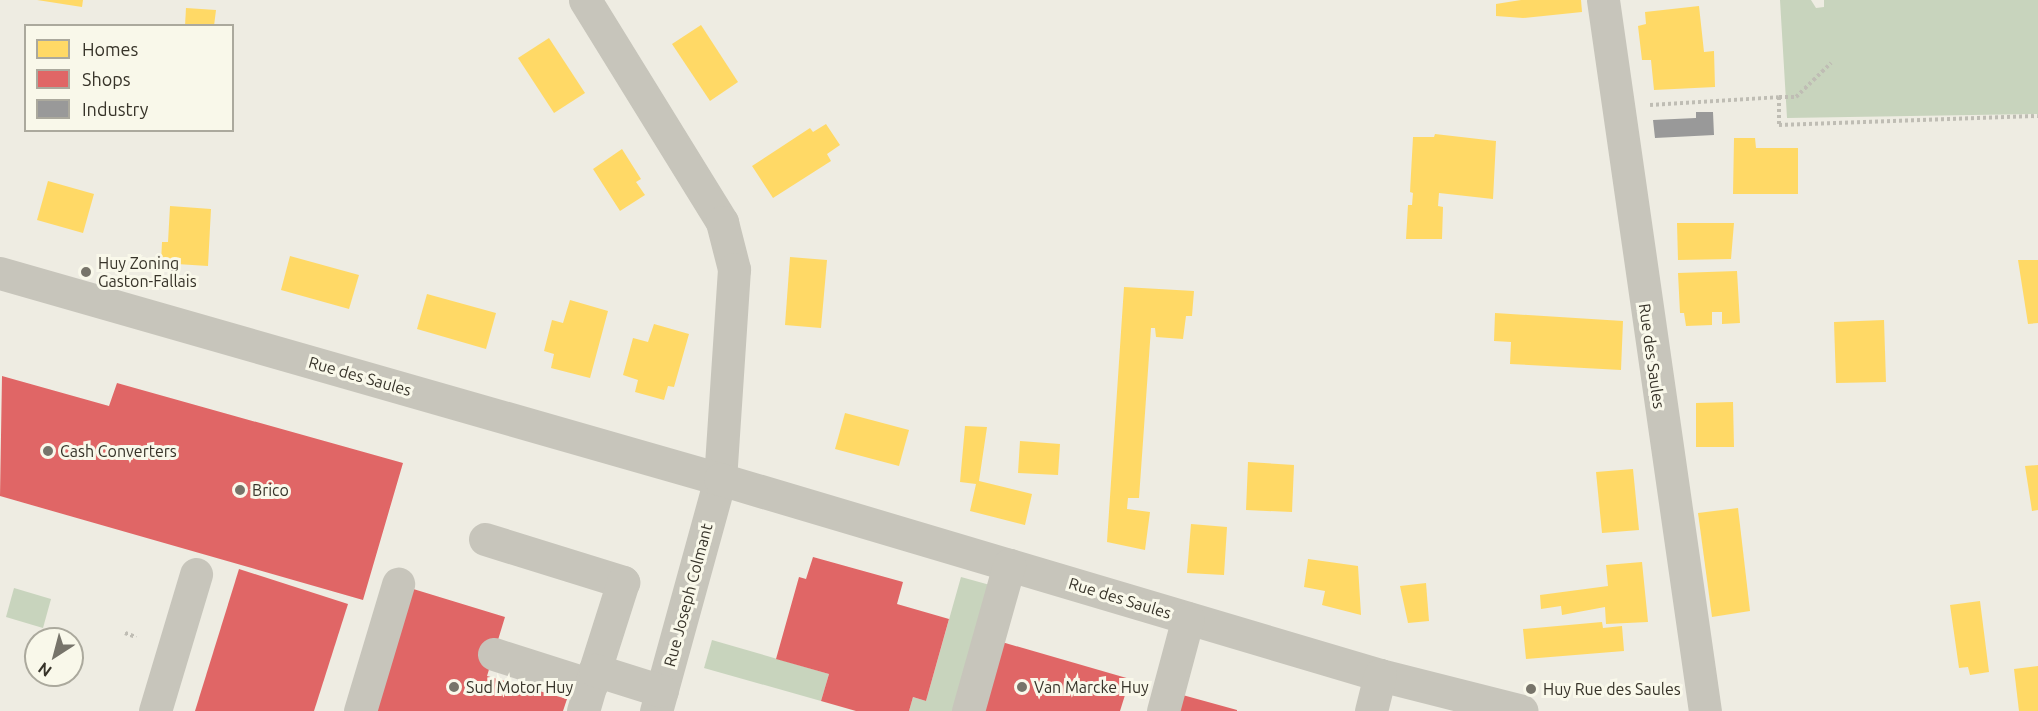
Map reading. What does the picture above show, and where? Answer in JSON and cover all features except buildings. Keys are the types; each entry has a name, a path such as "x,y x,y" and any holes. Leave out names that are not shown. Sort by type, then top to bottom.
{"street":[{"path":"585,0 722,222 734,269 720,479"},
{"name":"Rue des Saules","path":"1603,0 1616,106 1705,711"},
{"name":"Rue des Saules","path":"0,273 720,479 1380,675 1427,699 1522,711"},
{"name":"Rue Joseph Colmant","path":"659,701 720,479"},
{"path":"485,539 623,582 589,689"},
{"path":"968,711 1009,565"},
{"path":"155,711 196,574"},
{"path":"360,711 398,584"},
{"path":"1163,711 1188,618"},
{"path":"494,654 589,689 659,701"},
{"path":"1371,711 1380,675"}],"path":[{"path":"1616,106 1796,97 1831,63"},
{"path":"1779,98 1779,125 2038,116"},
{"path":"125,633 136,637"}],"green space":[{"path":"1780,0 1811,0 1816,8 1824,7 1824,0 2038,0 2038,114 1787,118"},
{"path":"961,577 990,585 954,711 909,711 913,697 926,701"},
{"path":"14,588 51,599 43,627 6,617"},
{"path":"712,640 829,674 821,701 704,668"}],"place":[{"name":"Huy Zoning Gaston-Fallais","path":"86,272"},
{"name":"Cash Converters","path":"48,451"},
{"name":"Brico","path":"240,490"},
{"name":"Sud Motor Huy","path":"454,687"},
{"name":"Van Marcke Huy","path":"1022,687"},
{"name":"Huy Rue des Saules","path":"1531,689"}]}
